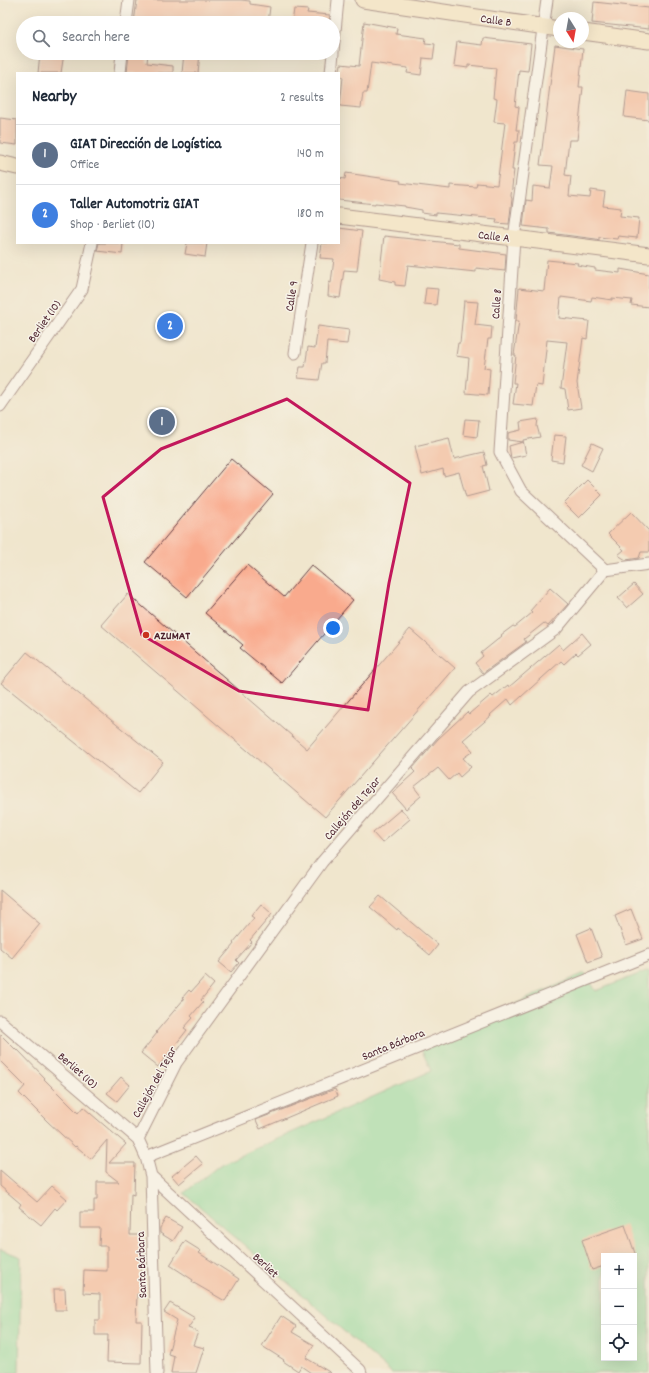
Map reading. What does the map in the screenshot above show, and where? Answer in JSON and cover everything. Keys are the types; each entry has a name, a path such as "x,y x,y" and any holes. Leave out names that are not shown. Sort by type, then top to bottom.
{"street":[{"path":"127,16 129,0"},
{"path":"336,16 338,0"},
{"name":"Calle B","path":"362,0 553,28"},
{"name":"Calle 8","path":"546,0 514,238 500,452 521,491 605,570"},
{"path":"589,33 649,41"},
{"path":"120,72 121,60"},
{"path":"331,72 332,60"},
{"path":"0,163 16,167"},
{"name":"Calle A","path":"340,216 649,255"},
{"name":"Berliet (10)","path":"0,406 82,289 92,244"},
{"name":"Calle 9","path":"295,353 312,244"},
{"path":"605,570 649,564"},
{"name":"Callejón del Tejar","path":"138,1139 176,1063 322,862 469,692 556,629 605,570"},
{"name":"Santa Bárbara","path":"146,1157 649,955"},
{"name":"Berliet (10)","path":"0,1021 138,1139"},
{"name":"Santa Bárbara","path":"138,1139 146,1157 151,1176 157,1373"},
{"name":"Berliet","path":"151,1176 360,1370 361,1373"}],"highlighted area":[{"path":"287,399 410,483 389,583 368,710 239,691 142,635 103,497 161,449"}],"green space":[{"path":"649,970 649,1373 392,1373 184,1193 221,1164 431,1071 420,1046 585,973 596,991"},
{"path":"0,1249 21,1257 19,1373 0,1373"}],"building":[{"path":"137,0 241,0 250,1 250,4 270,7 269,16 135,16"},
{"path":"594,2 649,8 649,29 592,23"},
{"path":"294,9 308,10 307,13 330,15 330,16 293,16"},
{"path":"364,22 397,28 396,34 426,38 425,43 435,44 433,59 423,58 421,75 407,73 408,68 371,63 367,93 363,93 361,108 340,106 343,77 340,76 341,64 359,66"},
{"path":"483,38 531,44 528,71 519,70 515,106 519,107 516,130 519,130 518,142 515,142 512,170 514,170 509,224 496,223 497,219 436,213 436,215 422,213 422,210 405,206 340,200 340,178 345,179 346,173 401,181 400,183 450,189 450,185 476,187 477,183 497,185 505,123 494,122 497,99 493,98 496,68 468,65 468,68 454,66 457,42 482,45"},
{"path":"555,48 583,49 579,87 583,87 577,140 569,140 565,175 571,176 569,196 590,198 591,190 605,192 603,206 621,208 620,216 639,218 637,238 618,236 617,239 599,237 599,240 549,233 549,229 523,226 526,200 532,201 533,186 550,188 553,166 540,165"},
{"path":"39,60 63,60 61,72 38,72"},
{"path":"128,60 147,60 147,63 173,66 173,72 127,72"},
{"path":"183,60 199,60 198,72 182,72"},
{"path":"627,91 649,94 649,120 624,117"},
{"path":"0,118 16,120 16,145 0,143"},
{"path":"340,228 362,231 357,271 344,270 340,298 328,296 329,282 331,283 334,259 320,258 322,244 340,244"},
{"path":"384,236 459,244 459,248 506,254 505,271 476,268 476,272 408,265 405,286 395,285 395,282 379,279"},
{"path":"99,244 123,244 122,254 97,251"},
{"path":"187,244 207,244 205,257 185,254"},
{"path":"547,260 578,263 577,265 595,268 595,270 620,273 620,269 649,274 649,307 631,305 632,300 612,298 612,300 592,297 591,301 561,297 559,318 589,321 587,339 583,338 577,383 581,408 568,410 565,389 561,388 567,342 547,340 542,386 536,385 533,406 513,404 516,383 513,383 516,355 514,355 519,321 516,321 519,288 544,291"},
{"path":"426,288 438,289 436,305 424,304"},
{"path":"464,301 478,302 475,325 492,327 491,339 488,339 484,368 490,369 488,395 466,393 469,358 456,356 458,343 460,343"},
{"path":"318,326 349,330 347,344 327,342 325,363 322,363 319,380 298,378 300,367 305,367 308,347 315,348"},
{"path":"465,419 479,420 477,437 463,435"},
{"path":"538,419 537,426 540,437 523,440 526,455 511,458 509,446 523,442 508,440 508,433 521,430 520,422"},
{"path":"554,435 566,436 563,462 551,460"},
{"path":"449,438 454,459 484,452 487,465 483,466 489,491 466,497 459,472 444,476 443,469 422,475 415,446"},
{"path":"592,443 603,448 592,471 581,465"},
{"path":"231,459 273,494 187,597 145,562"},
{"path":"587,480 602,495 579,518 564,503"},
{"path":"631,512 649,531 649,552 641,552 639,558 626,560 618,555 624,550 608,534"},
{"path":"247,565 284,597 311,565 353,600 282,683 240,648 243,645 205,613"},
{"path":"634,584 643,594 627,608 618,598"},
{"path":"550,588 568,604 548,626 544,623 524,639 526,642 483,673 475,663 483,656 481,653 502,636 501,635 513,626 515,627 532,613 530,611"},
{"path":"128,594 307,749 410,629 455,668 325,817 101,625"},
{"path":"582,633 591,644 578,655 576,653 564,664 561,661 512,705 508,699 463,740 473,751 463,758 471,767 460,777 457,773 449,780 438,768 414,787 421,796 406,809 392,793 415,772 412,769 438,739 467,712 469,714 491,695 493,697 508,685 509,687 559,644 563,650"},
{"path":"27,652 163,762 138,793 1,683"},
{"path":"401,809 410,819 382,843 373,833"},
{"path":"0,890 40,924 12,958 0,948"},
{"path":"380,896 438,945 430,955 370,907"},
{"path":"261,904 272,914 250,940 252,942 236,960 239,963 231,972 219,962 254,918 251,916"},
{"path":"631,909 643,939 626,945 615,916"},
{"path":"591,928 602,957 588,962 577,934"},
{"path":"205,976 214,984 201,1000 203,1002 191,1016 193,1018 184,1028 187,1030 158,1067 141,1053 157,1033 156,1032 184,999 182,998 189,990 191,992"},
{"path":"0,1034 17,1051 18,1050 78,1113 83,1107 126,1144 109,1163 135,1163 134,1195 131,1194 130,1235 141,1235 140,1294 137,1294 136,1321 142,1321 141,1363 107,1362 108,1335 95,1335 95,1320 100,1320 100,1294 83,1293 84,1270 107,1271 107,1246 99,1246 100,1228 80,1228 80,1212 94,1212 94,1200 97,1200 97,1182 119,1182 106,1172 107,1140 91,1159 76,1146 75,1147 48,1122 19,1093 25,1086 0,1061"},
{"path":"121,1077 130,1085 117,1101 107,1093"},
{"path":"335,1089 338,1096 260,1129 256,1120"},
{"path":"196,1156 203,1164 179,1184 172,1176"},
{"path":"0,1170 37,1202 52,1186 67,1199 57,1210 55,1208 41,1225 19,1207 21,1204 0,1186"},
{"path":"166,1218 182,1227 173,1241 160,1233 160,1228"},
{"path":"625,1225 635,1253 601,1253 601,1267 592,1270 582,1240"},
{"path":"185,1241 201,1251 199,1253 239,1279 225,1301 192,1282 193,1280 170,1265"},
{"path":"54,1289 65,1289 66,1310 55,1310"},
{"path":"170,1303 195,1318 188,1328 198,1332 193,1345 204,1348 196,1373 171,1373 174,1356 168,1354 177,1320 164,1312"},
{"path":"281,1316 296,1326 292,1332 314,1345 306,1358 331,1373 311,1373 301,1366 298,1371 262,1346"}],"place":[{"name":"Taller Automotriz GIAT","path":"170,326"},
{"name":"GIAT Dirección de Logística","path":"162,422"},
{"name":"AZUMAT","path":"146,635"}]}
